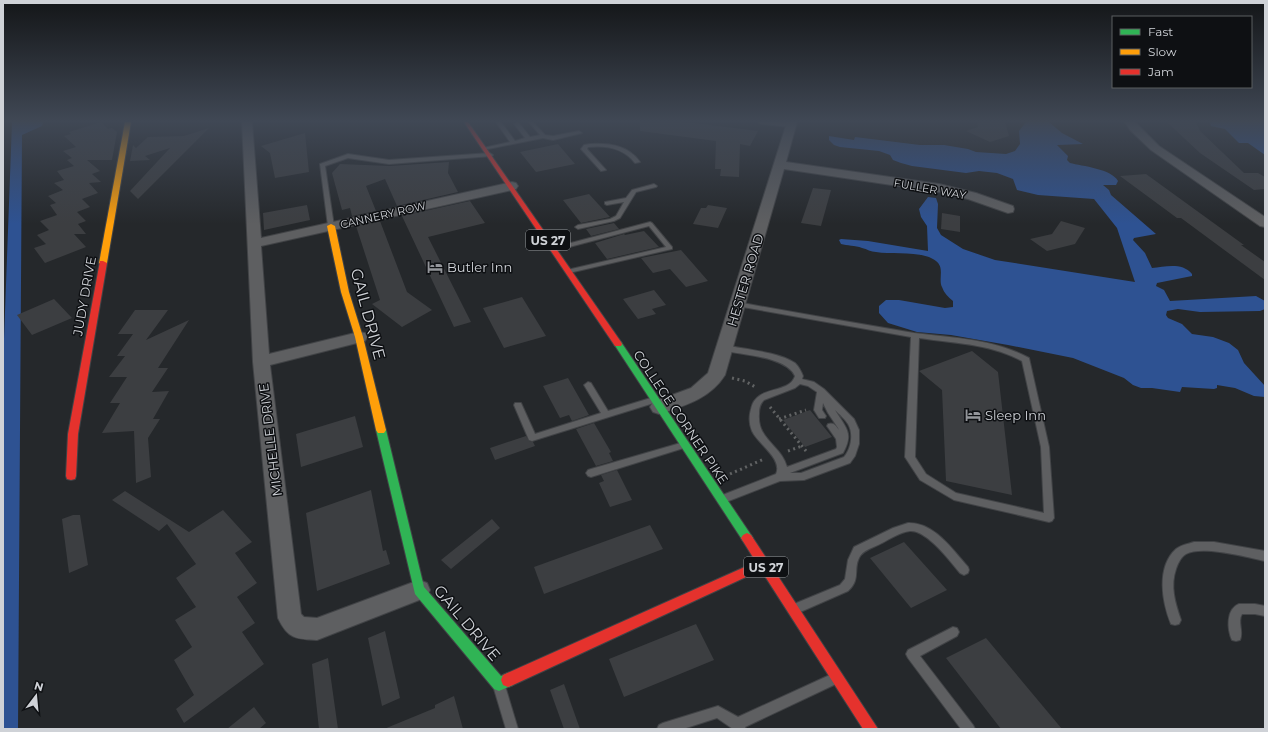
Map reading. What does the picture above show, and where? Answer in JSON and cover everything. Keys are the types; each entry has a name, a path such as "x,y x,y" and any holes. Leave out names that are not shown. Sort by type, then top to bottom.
{"main road":[{"name":"JUDY DRIVE","path":"71,476 72,434 122,156"},
{"name":"COLLEGE CORNER PIKE","path":"490,156 512,186 657,403 871,729"},
{"name":"GAIL DRIVE","path":"332,226 345,292 359,337 419,590 499,684"},
{"path":"499,684 763,564"}],"street":[{"name":"MICHELLE DRIVE","path":"249,156 261,362 290,618 298,628 317,628 419,590"},
{"name":"HESTER ROAD","path":"657,403 696,395 708,385 716,375 782,156"},
{"path":"1167,156 1265,223"},
{"name":"FULLER WAY","path":"779,165 939,188 972,196 1008,209"},
{"name":"CANNERY ROW","path":"255,243 512,186"},
{"path":"261,362 359,337"}],"lane":[{"path":"332,226 322,165 348,156"},
{"path":"349,156 389,162 446,156"},
{"path":"590,156 602,170"},
{"path":"632,156 638,162"},
{"path":"578,227 612,220 618,217 634,191 654,186"},
{"path":"607,203 628,200"},
{"path":"554,249 650,224 670,248 569,271"},
{"path":"737,304 1006,350 1018,354 1026,360 1045,447 1049,518 954,496 923,477 910,457 915,335"},
{"path":"724,348 783,360 790,363 796,369 799,376 798,381 794,386 762,397 757,402 754,425 757,432 776,455 783,467 781,474"},
{"path":"781,474 801,477 847,460 852,454 855,444 854,430 851,421 821,391 811,384 798,381"},
{"path":"588,385 606,415"},
{"path":"821,391 818,410 822,416"},
{"path":"721,500 840,451 845,440 845,432 831,411 821,391"},
{"path":"518,405 532,438 606,415 657,403"},
{"path":"831,426 842,441 842,447"},
{"path":"591,473 684,444"},
{"path":"794,610 844,588 849,584 851,578 851,563 853,556 858,550 909,526 919,527 929,533 964,570"},
{"path":"1175,620 1169,602 1168,575 1174,557 1186,548 1209,546 1265,556"},
{"path":"1236,636 1234,617 1239,609 1255,609 1265,611"},
{"path":"953,632 912,654 969,729"},
{"path":"663,729 718,712 738,726 838,677"},
{"path":"499,684 512,729"}],"path":[{"path":"732,378 745,381 755,386 762,397 809,454"},
{"path":"779,418 818,406"}],"shaded area":[{"path":"11,156 22,156 18,729 3,729 3,366"},
{"path":"891,156 1068,156 1067,160 1070,163 1103,171 1115,177 1118,181 1116,185 1103,185 1109,190 1111,195 1156,234 1134,238 1133,240 1145,253 1152,268 1173,266 1188,270 1192,274 1192,276 1157,283 1156,286 1164,290 1170,301 1256,296 1265,301 1265,309 1260,311 1200,312 1178,309 1167,311 1166,315 1168,318 1182,324 1192,334 1213,337 1229,343 1238,350 1244,363 1265,386 1265,397 1254,396 1235,388 1217,385 1217,388 1214,389 1182,387 1180,392 1141,388 1133,385 1124,378 1073,358 951,335 917,332 888,323 879,313 879,306 886,300 899,300 945,308 953,307 953,301 946,295 941,284 941,270 939,264 923,255 872,252 857,246 841,244 839,240 868,241 928,251 927,226 921,217 919,209 928,197 936,198 938,204 937,228 941,235 963,249 995,260 1135,282 1117,228 1094,199 1038,195 1017,190 1013,179 997,173 979,171 966,173 912,166 893,160"}],"building":[{"path":"70,156 113,156 112,160 87,160 100,171 92,174 101,182 89,183 98,193 82,199 90,207 77,212 86,221 78,224 86,234 74,234 86,247 45,263 34,248 46,244 37,235 49,230 40,221 57,215 50,205 56,203 48,196 63,190 54,183 64,180 57,171 74,166 67,160 72,158"},
{"path":"131,156 145,156 150,160 130,161"},
{"path":"162,156 181,156 138,199 130,191"},
{"path":"271,156 307,156 309,172 275,178"},
{"path":"523,156 568,156 575,164 536,172"},
{"path":"715,156 740,156 739,177 720,176 721,169 715,169"},
{"path":"1205,156 1226,156 1244,173 1258,173 1265,177 1265,189 1254,190"},
{"path":"449,162 448,173 458,192 397,206 385,179 366,186 376,211 352,216 350,208 342,210 332,173 340,164 390,166"},
{"path":"1146,174 1265,262 1265,280 1181,218 1177,218 1120,176"},
{"path":"813,188 831,190 821,226 801,223"},
{"path":"589,194 610,217 581,223 563,200"},
{"name":"Butler Inn","path":"470,201 485,223 428,237 471,322 454,327 402,216"},
{"path":"307,205 310,220 264,230 263,213"},
{"path":"708,205 727,208 718,228 693,224 701,208 706,208"},
{"path":"942,213 960,216 960,232 941,229"},
{"path":"380,221 407,292 432,310 402,327 372,304 380,300 356,226"},
{"path":"1061,221 1085,228 1075,244 1047,251 1030,239 1052,234"},
{"path":"614,223 619,229 591,236 586,229"},
{"path":"644,231 659,247 607,259 595,243 624,234"},
{"path":"681,250 708,281 686,287 670,269 653,273 641,258"},
{"path":"654,290 666,305 652,309 656,314 638,319 623,299"},
{"path":"522,297 546,336 504,348 483,308"},
{"path":"54,299 72,318 32,335 17,315"},
{"path":"135,310 168,310 146,340 189,320 158,368 168,368 152,392 169,391 153,419 160,419 148,438 151,477 136,483 134,431 102,433 120,403 110,403 127,377 109,377 125,356 117,356 133,334 118,334"},
{"name":"Sleep Inn","path":"972,351 998,372 1012,495 946,481 942,390 919,371"},
{"path":"568,378 589,415 572,421 569,415 560,418 543,386"},
{"path":"810,410 832,437 805,447 783,420"},
{"path":"355,416 363,447 301,467 296,434"},
{"path":"594,423 611,452 609,453 613,461 596,466 576,429"},
{"path":"526,436 535,446 495,460 490,448"},
{"path":"617,470 632,500 610,507 599,483 604,481 601,475"},
{"path":"371,490 383,551 386,550 390,564 317,591 306,513"},
{"path":"125,491 189,532 223,510 252,542 235,553 257,583 237,597 255,623 242,632 264,664 184,723 176,709 194,695 174,660 192,647 175,620 196,607 176,578 196,564 167,524 159,531 112,500"},
{"path":"73,515 80,515 88,565 69,573 62,519"},
{"path":"492,519 500,528 451,569 441,560"},
{"path":"650,525 663,549 544,594 534,567"},
{"path":"904,542 947,590 911,608 870,558"},
{"path":"696,624 714,660 624,697 609,659"},
{"path":"385,631 400,698 382,706 368,638"},
{"path":"986,638 1062,729 1001,729 946,658"},
{"path":"328,658 338,729 319,729 312,664"},
{"path":"564,684 580,729 564,729 550,690"},
{"path":"454,696 463,729 384,729 435,708 435,705"},
{"path":"254,707 266,723 259,729 227,729"}],"traffic: fast":[{"path":"618,344 747,538"},
{"path":"381,430 419,590 499,684 508,680"}],"traffic: slow":[{"path":"103,263 122,156"},
{"path":"331,226 345,292 359,337 381,430"}],"traffic: jam":[{"path":"489,156 618,344"},
{"path":"71,476 73,434 103,263"},
{"path":"747,538 871,729"},
{"path":"508,680 763,564"}],"place":[{"name":"Butler Inn","path":"435,267"},
{"name":"Sleep Inn","path":"973,415"}]}
